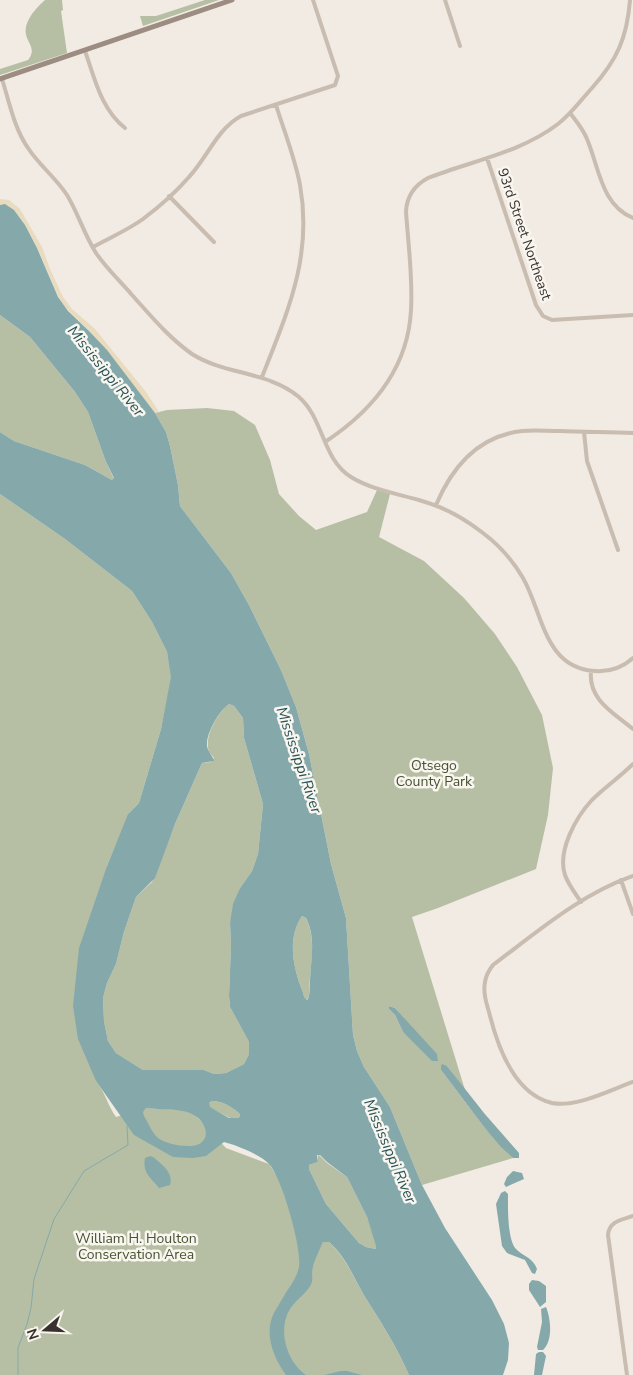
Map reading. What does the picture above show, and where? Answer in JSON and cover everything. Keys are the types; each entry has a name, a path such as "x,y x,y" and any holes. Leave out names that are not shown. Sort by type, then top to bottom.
{"main road":[{"path":"1,79 232,0"}],"street":[{"path":"93,247 142,220 169,196 198,167 221,133 233,121 242,116 337,84 338,76 313,0"},
{"path":"445,0 460,46"},
{"path":"325,442 351,423 373,403 387,382 405,344 411,310 406,211 408,197 416,186 428,178 487,158 536,138 570,113 596,84 618,52 626,31 630,0"},
{"path":"85,51 105,104 117,121 125,128"},
{"path":"1,79 24,142 35,158 65,192 93,247 108,268 161,327 186,350 217,366 262,377 290,390 309,408 337,465 348,475 357,481 436,505 468,522 497,544 524,580 552,646 566,662 592,671 612,670 623,666 633,658"},
{"path":"262,377 296,289 303,229 302,197 298,176 276,105"},
{"path":"570,113 587,139 609,198 619,210 633,218"},
{"name":"93rd Street Northeast","path":"487,158 536,306 543,316 558,320 633,315"},
{"path":"169,196 214,242"},
{"path":"436,505 445,484 455,469 473,451 492,440 519,432 633,433"},
{"path":"584,432 587,461 618,550"},
{"path":"592,671 590,683 596,696 633,729"},
{"path":"581,902 565,875 562,861 566,842 582,812 594,798 633,764"},
{"path":"633,876 621,880 581,902 493,965 487,974 484,990 499,1047 517,1078 530,1093 538,1098 557,1104 572,1103 633,1082"},
{"path":"621,880 633,914"},
{"path":"627,1375 608,1235 610,1226 633,1216"}],"green space":[{"path":"45,0 62,0 63,10 61,11 67,53 0,75 0,69 28,60 30,57 32,49 26,33 27,22 33,12"},
{"path":"205,0 219,0 143,26 140,16 156,16"},
{"path":"0,315 30,337 75,392 88,412 114,479 112,480 85,465 14,441 0,432"},
{"name":"Otsego County Park","path":"207,408 234,411 255,425 270,460 279,494 299,516 316,530 367,512 377,490 390,494 379,537 424,561 464,598 495,634 517,667 542,715 553,768 548,815 536,869 412,917 465,1090 447,1066 441,1070 484,1127 513,1158 422,1185 390,1107 364,1067 353,1035 346,918 331,864 309,754 296,707 281,670 231,573 180,506 170,446 166,432 155,413 167,410","holes":["389,1006 395,1008 438,1058 403,1032 395,1015 388,1008"]},
{"name":"William H. Houlton Conservation Area","path":"0,494 65,539 132,591 152,622 167,652 172,677 161,729 139,803 129,813 107,866 96,1081 116,1117 146,1108 182,1110 194,1114 226,1148 269,1164 321,1245 323,1242 329,1242 345,1262 383,1325 409,1375 0,1375"},
{"path":"229,704 234,706 243,718 244,738 263,804 258,854 252,871 240,888 230,923 230,1007 249,1042 249,1054 244,1064 226,1073 214,1074 204,1070 143,1070 116,1053 108,1041 104,1021 103,998 107,983 116,964 136,897 152,882 202,763 211,762 214,758 208,749 209,736 217,718"},
{"path":"302,916 306,918 309,925 312,940 307,1000 304,997 299,981 293,953 294,934"},
{"path":"212,1101 226,1104 239,1113 240,1116 238,1118 230,1118 209,1107 209,1103"},
{"path":"318,1154 347,1177 367,1217 377,1246 376,1249 359,1243 326,1204 309,1169 309,1165 318,1162"}],"sand":[{"path":"0,199 9,200 20,209 42,247 63,297 72,309 95,329 146,392 159,412 155,413 95,337 64,305 57,294 26,226 8,206 0,205"}],"water":[{"name":"Mississippi River","path":"5,204 14,210 25,225 58,297 68,311 107,350 155,413 166,432 170,446 180,506 231,573 281,670 296,707 309,754 331,864 346,918 353,1035 357,1051 364,1067 390,1107 422,1185 445,1228 492,1300 504,1324 509,1343 508,1360 503,1375 409,1375 383,1325 345,1261 329,1242 323,1242 313,1265 312,1282 305,1293 290,1309 284,1326 284,1336 289,1354 299,1369 306,1375 286,1375 272,1349 270,1328 273,1314 297,1274 299,1258 285,1198 280,1183 269,1164 254,1154 224,1142 206,1156 193,1158 173,1157 134,1135 96,1081 78,1039 73,1006 79,948 107,866 128,814 139,803 161,729 171,677 167,652 152,622 132,591 65,539 0,494 0,432 14,441 85,465 112,480 114,478 106,462 88,412 75,392 30,337 0,315 0,205","holes":["229,704 234,706 243,718 244,738 263,804 258,854 252,871 240,888 233,904 230,923 230,1007 249,1042 249,1054 244,1064 226,1073 214,1074 204,1070 143,1070 116,1053 108,1041 104,1021 103,998 107,983 116,964 136,897 155,878 175,824 202,763 214,761 207,746 207,741 214,723","302,916 306,918 311,933 310,992 307,1000 304,997 294,962 293,943 297,925","212,1101 223,1103 239,1113 240,1116 238,1118 229,1118 210,1107 209,1103","146,1108 187,1112 196,1116 203,1124 206,1132 205,1137 199,1144 190,1146 166,1142 156,1136 143,1112","317,1155 320,1155 347,1177 367,1217 376,1249 359,1243 326,1204 309,1169 309,1165 318,1162"]},
{"path":"389,1006 395,1008 437,1054 438,1061 432,1061 403,1032 395,1015 388,1008"},
{"path":"442,1064 447,1066 519,1153 519,1158 513,1158 484,1127 441,1070"},
{"path":"150,1156 166,1169 171,1180 170,1185 159,1188 148,1175 144,1163 145,1158"},
{"path":"513,1171 522,1173 524,1179 506,1187 504,1184 507,1177"},
{"path":"505,1191 508,1194 511,1239 517,1250 535,1265 537,1269 535,1274 532,1273 525,1260 507,1253 502,1246 496,1204 501,1193"},
{"path":"532,1280 539,1281 546,1286 546,1302 540,1307 529,1290 529,1284"},
{"path":"546,1307 550,1324 550,1336 543,1350 538,1350 542,1322 541,1309"},
{"path":"543,1352 546,1356 542,1375 534,1375 536,1354"},
{"path":"347,1371 362,1375 324,1375"}],"waterway":[{"path":"18,1375 18,1348 31,1308 34,1279 54,1219 84,1171 128,1145 127,1126"}]}
